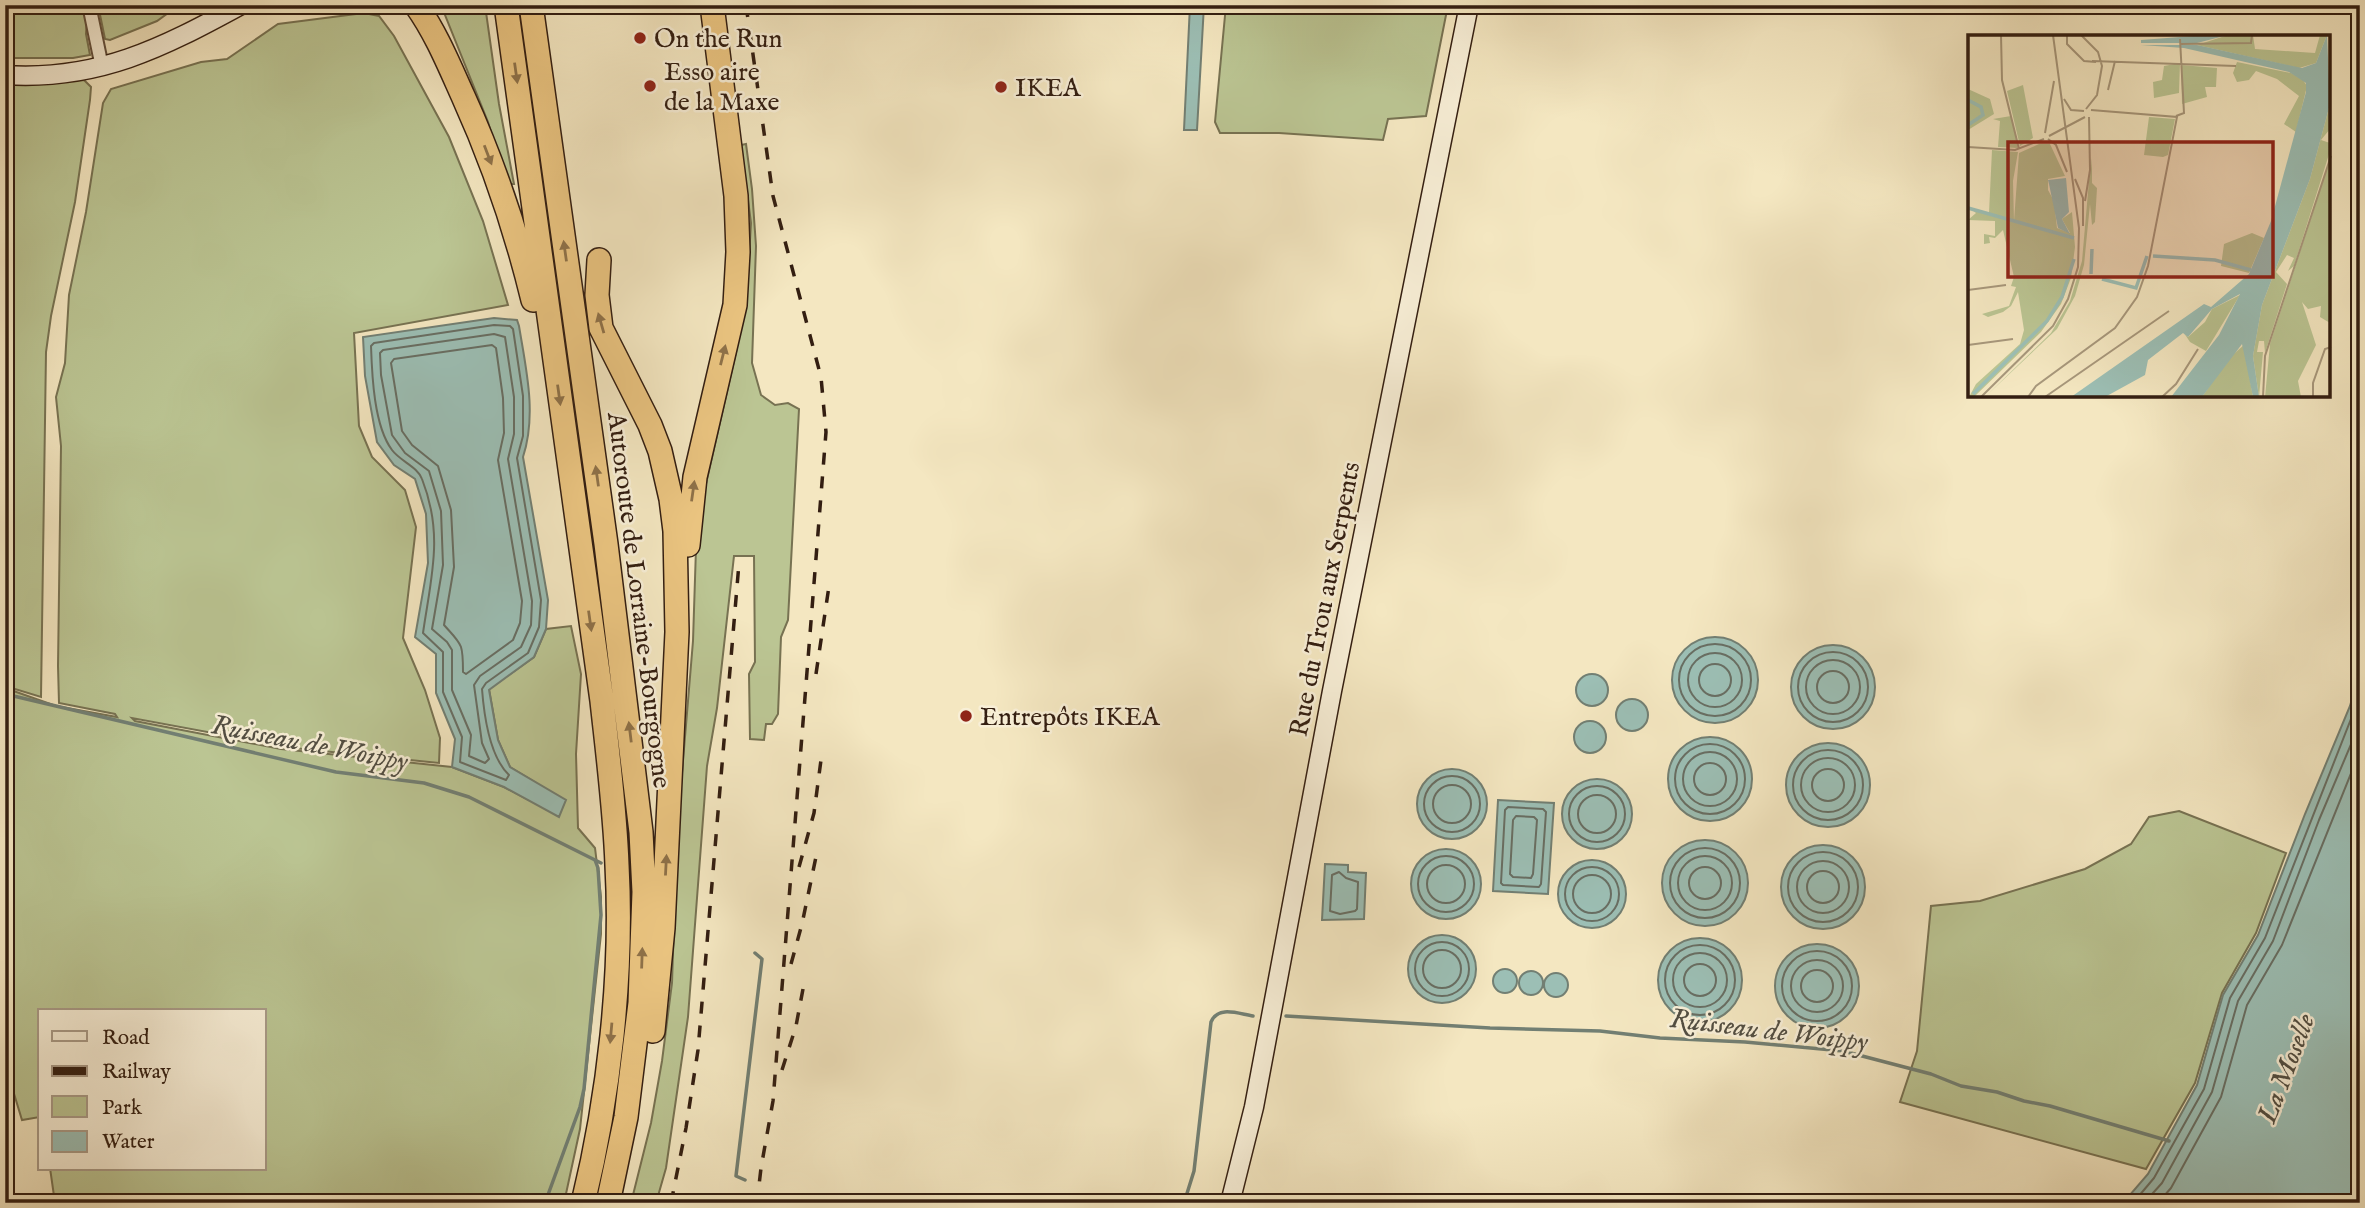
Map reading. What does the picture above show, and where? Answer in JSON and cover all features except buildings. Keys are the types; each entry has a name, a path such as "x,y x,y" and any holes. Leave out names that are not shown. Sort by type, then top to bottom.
{"highway":[{"path":"416,5 430,26 480,132 518,241 541,337 553,352"},
{"name":"Autoroute de Lorraine-Bourgogne","path":"506,5 602,701 618,867 616,965 607,1070 596,1151 583,1203"},
{"name":"Autoroute de Lorraine-Bourgogne","path":"531,5 606,544 641,832 644,892 640,1003 626,1117 609,1199"},
{"path":"677,632 685,587 695,477 735,305 736,197 712,5"},
{"path":"600,260 597,295 601,328 650,425 664,464 674,515 677,632 663,928 650,1057 639,1115 625,1164 609,1199"}],"street":[{"path":"89,5 102,67"},
{"path":"5,75 65,74 102,67 153,50 241,5"},
{"name":"Rue du Trou aux Serpents","path":"1230,1203 1254,1107 1330,702 1469,5"}],"green space":[{"path":"5,5 85,5 90,55 73,58 5,58"},
{"path":"98,5 179,5 157,21 110,40 105,39"},
{"path":"441,5 485,5 514,184 507,184 488,122"},
{"path":"1226,5 1448,5 1426,116 1388,119 1383,140 1279,133 1220,133 1215,122"},
{"path":"364,13 379,16 394,36 449,137 483,221 508,305 354,333 359,426 372,457 405,490 416,527 403,638 425,690 440,738 439,763 293,748 132,718 135,721 281,749 452,767 504,787 529,800 536,783 510,767 498,740 489,689 534,657 546,629 571,626 581,674 576,754 578,828 595,848 601,897 601,934 580,1129 564,1203 55,1203 50,1170 266,1170 266,1009 38,1009 38,1117 22,1120 5,1064 5,688 56,706 117,717 115,714 59,703 58,666 61,446 56,397 65,363 69,295 86,212 103,103 111,89 201,62 227,59 278,24"},
{"path":"84,80 91,87 90,100 75,202 46,352 41,697 5,686 5,85"},
{"path":"746,144 756,246 752,363 761,395 775,405 788,403 799,409 788,620 781,637 778,714 772,724 766,724 764,740 750,739 749,674 755,662 754,556 734,556 717,708 707,766 688,1017 666,1168 656,1203 631,1203 651,1123 672,983 677,833 693,641 696,548 703,497 747,291 751,223 741,145"},
{"path":"2179,811 2286,853 2256,933 2222,993 2195,1083 2146,1169 1900,1102 1917,1051 1931,906 1980,901 2085,869 2131,844 2149,817"}],"water":[{"path":"1190,5 1204,5 1197,130 1184,130"},
{"path":"494,318 517,320 519,326 530,408 523,457 548,600 546,629 534,657 489,690 498,740 510,767 566,800 559,817 504,787 452,767 455,739 436,693 436,654 415,637 428,563 426,514 415,479 394,465 377,442 365,376 363,337"},
{"path":"1715,637 1731,641 1745,650 1754,664 1758,680 1754,696 1745,710 1731,719 1715,723 1699,719 1685,710 1676,696 1672,680 1676,664 1685,650 1699,641"},
{"path":"1825,645 1841,645 1857,652 1868,663 1875,679 1872,703 1863,717 1841,729 1825,729 1809,722 1798,711 1791,695 1791,679 1798,663 1809,652"},
{"name":"La Moselle","path":"2360,670 2360,1181 2351,1203 2123,1203 2148,1174 2197,1085 2223,995 2258,935 2350,706"},
{"path":"1592,674 1604,678 1608,690 1604,702 1592,706 1580,702 1576,690 1580,678"},
{"path":"1632,699 1644,703 1648,715 1644,727 1632,731 1620,727 1616,715 1620,703"},
{"path":"1590,721 1602,725 1606,737 1602,749 1590,753 1578,749 1574,737 1578,725"},
{"path":"1702,737 1718,737 1734,744 1745,755 1752,771 1749,795 1740,809 1718,821 1702,821 1686,814 1675,803 1668,787 1668,771 1675,755 1686,744"},
{"path":"1820,743 1836,743 1852,750 1863,761 1870,777 1867,801 1858,815 1836,827 1820,827 1804,820 1793,809 1786,793 1786,777 1793,761 1804,750"},
{"path":"1452,769 1477,779 1487,804 1477,829 1452,839 1427,829 1417,804 1427,779"},
{"path":"1597,779 1622,789 1632,814 1622,839 1597,849 1572,839 1562,814 1572,789"},
{"path":"1498,800 1554,803 1548,894 1493,891"},
{"path":"1705,840 1721,844 1735,853 1744,867 1748,883 1744,899 1735,913 1721,922 1705,926 1689,922 1675,913 1666,899 1662,883 1666,867 1675,853 1689,844"},
{"path":"1823,845 1839,848 1853,857 1862,871 1865,887 1862,903 1853,917 1839,926 1823,929 1807,926 1793,917 1784,903 1781,887 1784,871 1793,857 1807,848"},
{"path":"1446,849 1471,859 1481,884 1471,909 1446,919 1421,909 1411,884 1421,859"},
{"path":"1585,860 1599,860 1611,865 1621,875 1626,894 1621,913 1611,923 1599,928 1585,928 1573,923 1563,913 1558,901 1558,887 1563,875 1573,865"},
{"path":"1325,864 1348,865 1348,872 1366,873 1364,919 1322,920"},
{"path":"1435,935 1449,935 1461,940 1471,950 1476,969 1471,988 1461,998 1449,1003 1435,1003 1423,998 1413,988 1408,976 1408,962 1413,950 1423,940"},
{"path":"1692,938 1708,938 1724,945 1735,956 1742,972 1739,996 1730,1010 1708,1022 1692,1022 1676,1015 1665,1004 1658,988 1658,972 1665,956 1676,945"},
{"path":"1817,944 1833,947 1847,956 1856,970 1859,986 1856,1002 1847,1016 1833,1025 1817,1028 1801,1025 1787,1016 1778,1002 1775,986 1778,970 1787,956 1801,947"},
{"path":"1505,969 1513,973 1517,981 1513,989 1505,993 1497,989 1493,981 1497,973"},
{"path":"1531,971 1539,975 1543,983 1539,991 1531,995 1523,991 1519,983 1523,975"},
{"path":"1556,973 1564,977 1568,985 1564,993 1556,997 1548,993 1544,985 1548,977"}],"waterway":[{"name":"Ruisseau de Woippy","path":"5,694 336,772 424,783 469,797 595,860"},
{"path":"545,1203 584,1089 601,915 598,868 595,860 601,863"},
{"name":"Ruisseau de Woippy","path":"745,1180 736,1176 762,959 755,953"},
{"name":"Ruisseau de Woippy","path":"1184,1203 1194,1171 1211,1022 1214,1017 1224,1012 1253,1016"},
{"name":"Ruisseau de Woippy","path":"1286,1016 1490,1028 1600,1031 1843,1051 1931,1074 1961,1086 2050,1106 2169,1141"}],"railway":[{"path":"746,5 773,196 821,377 826,432 773,1101 757,1203"},
{"path":"671,1203 698,1050 739,563"},
{"path":"816,674 829,586"},
{"path":"799,867 814,813 821,760"},
{"path":"791,964 817,852"},
{"path":"782,1070 796,1026 803,989"}],"place":[{"name":"On the Run","path":"640,38"},
{"name":"Esso aire de la Maxe","path":"650,86"},
{"name":"IKEA","path":"1001,87"},
{"name":"Entrepôts IKEA","path":"966,716"}]}
